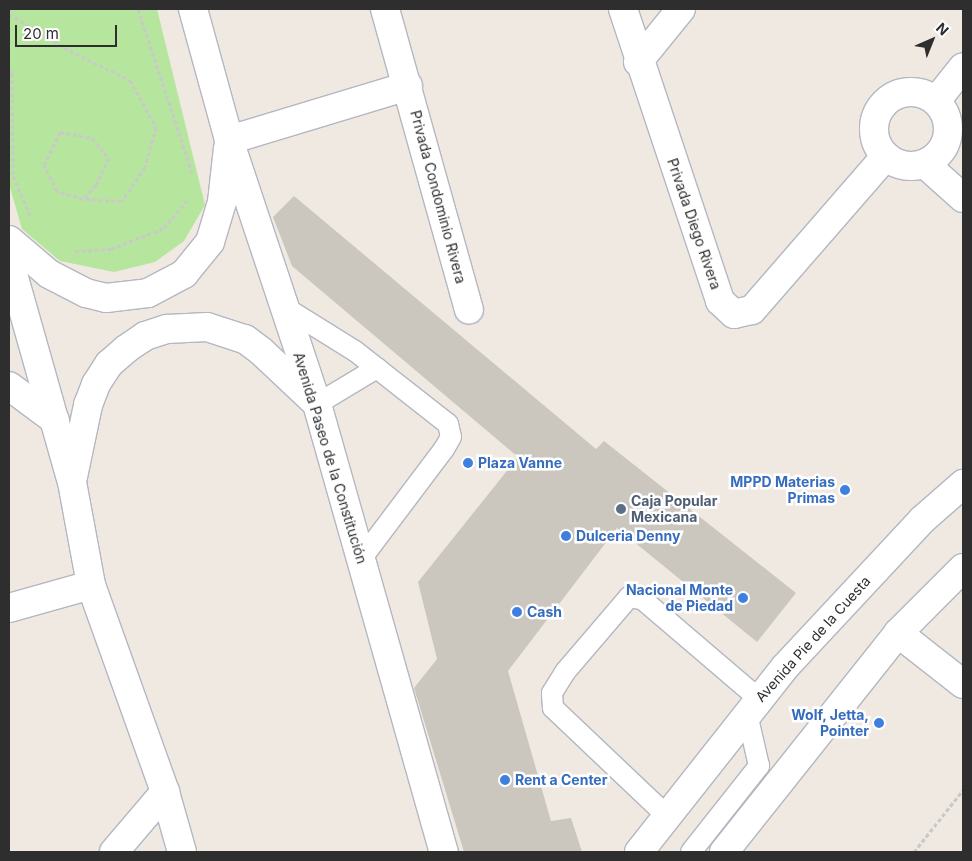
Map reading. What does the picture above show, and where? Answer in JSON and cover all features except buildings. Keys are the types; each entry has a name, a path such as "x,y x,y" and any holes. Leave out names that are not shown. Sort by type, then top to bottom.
{"street":[{"name":"Avenida Paseo de la Constitución","path":"193,9 229,140 259,226 282,305 316,404 444,852"},
{"name":"Privada Condominio Rivera","path":"384,9 408,86 469,309"},
{"name":"Privada Diego Rivera","path":"623,9 638,62 720,301 734,314 752,310 886,156"},
{"path":"638,62 681,9"},
{"path":"936,101 963,67"},
{"path":"9,240 49,274 86,294 127,297 167,285 199,259 213,236 222,202 229,140 408,86"},
{"path":"915,91 936,101 948,121 955,151 938,156 925,164 904,166 886,156 877,142 874,125 884,103 904,92 915,91"},
{"path":"925,164 963,198"},
{"path":"9,260 72,482 91,585 165,792 182,852"},
{"path":"72,482 88,405 96,384 109,364 145,336 167,329 207,327 245,339 261,351 316,404"},
{"path":"9,386 55,420"},
{"name":"Avenida Pie de la Cuesta","path":"638,852 785,666 922,520 963,484"},
{"path":"729,848 898,633 963,568"},
{"path":"9,608 91,585"},
{"path":"898,633 963,684"},
{"path":"114,852 165,792"}],"lane":[{"path":"282,305 377,368 448,424 451,437 361,559"},
{"path":"316,404 377,368"},
{"path":"667,816 553,708 552,693 565,672 629,597 642,600 753,706 759,766 691,852"}],"path":[{"path":"138,9 194,180"},
{"path":"9,14 70,51 130,80 156,127 146,167 122,201 83,199 57,191 44,164 60,132 92,138 109,158 96,185 83,199"},
{"path":"9,70 12,73 13,176 32,221"},
{"path":"68,246 75,251 111,249 164,228 186,204 189,196"},
{"path":"914,852 963,790"}],"green space":[{"path":"9,9 157,9 205,205 184,241 155,262 114,272 60,261 22,229 9,184"}],"place":[{"name":"Plaza Vanne","path":"468,463"},
{"name":"MPPD Materias Primas","path":"845,490"},
{"name":"Caja Popular Mexicana","path":"621,509"},
{"name":"Dulceria Denny","path":"566,536"},
{"name":"Nacional Monte de Piedad","path":"743,598"},
{"name":"Cash","path":"517,612"},
{"name":"Wolf, Jetta, Pointer","path":"879,723"},
{"name":"Rent a Center","path":"505,780"}]}
